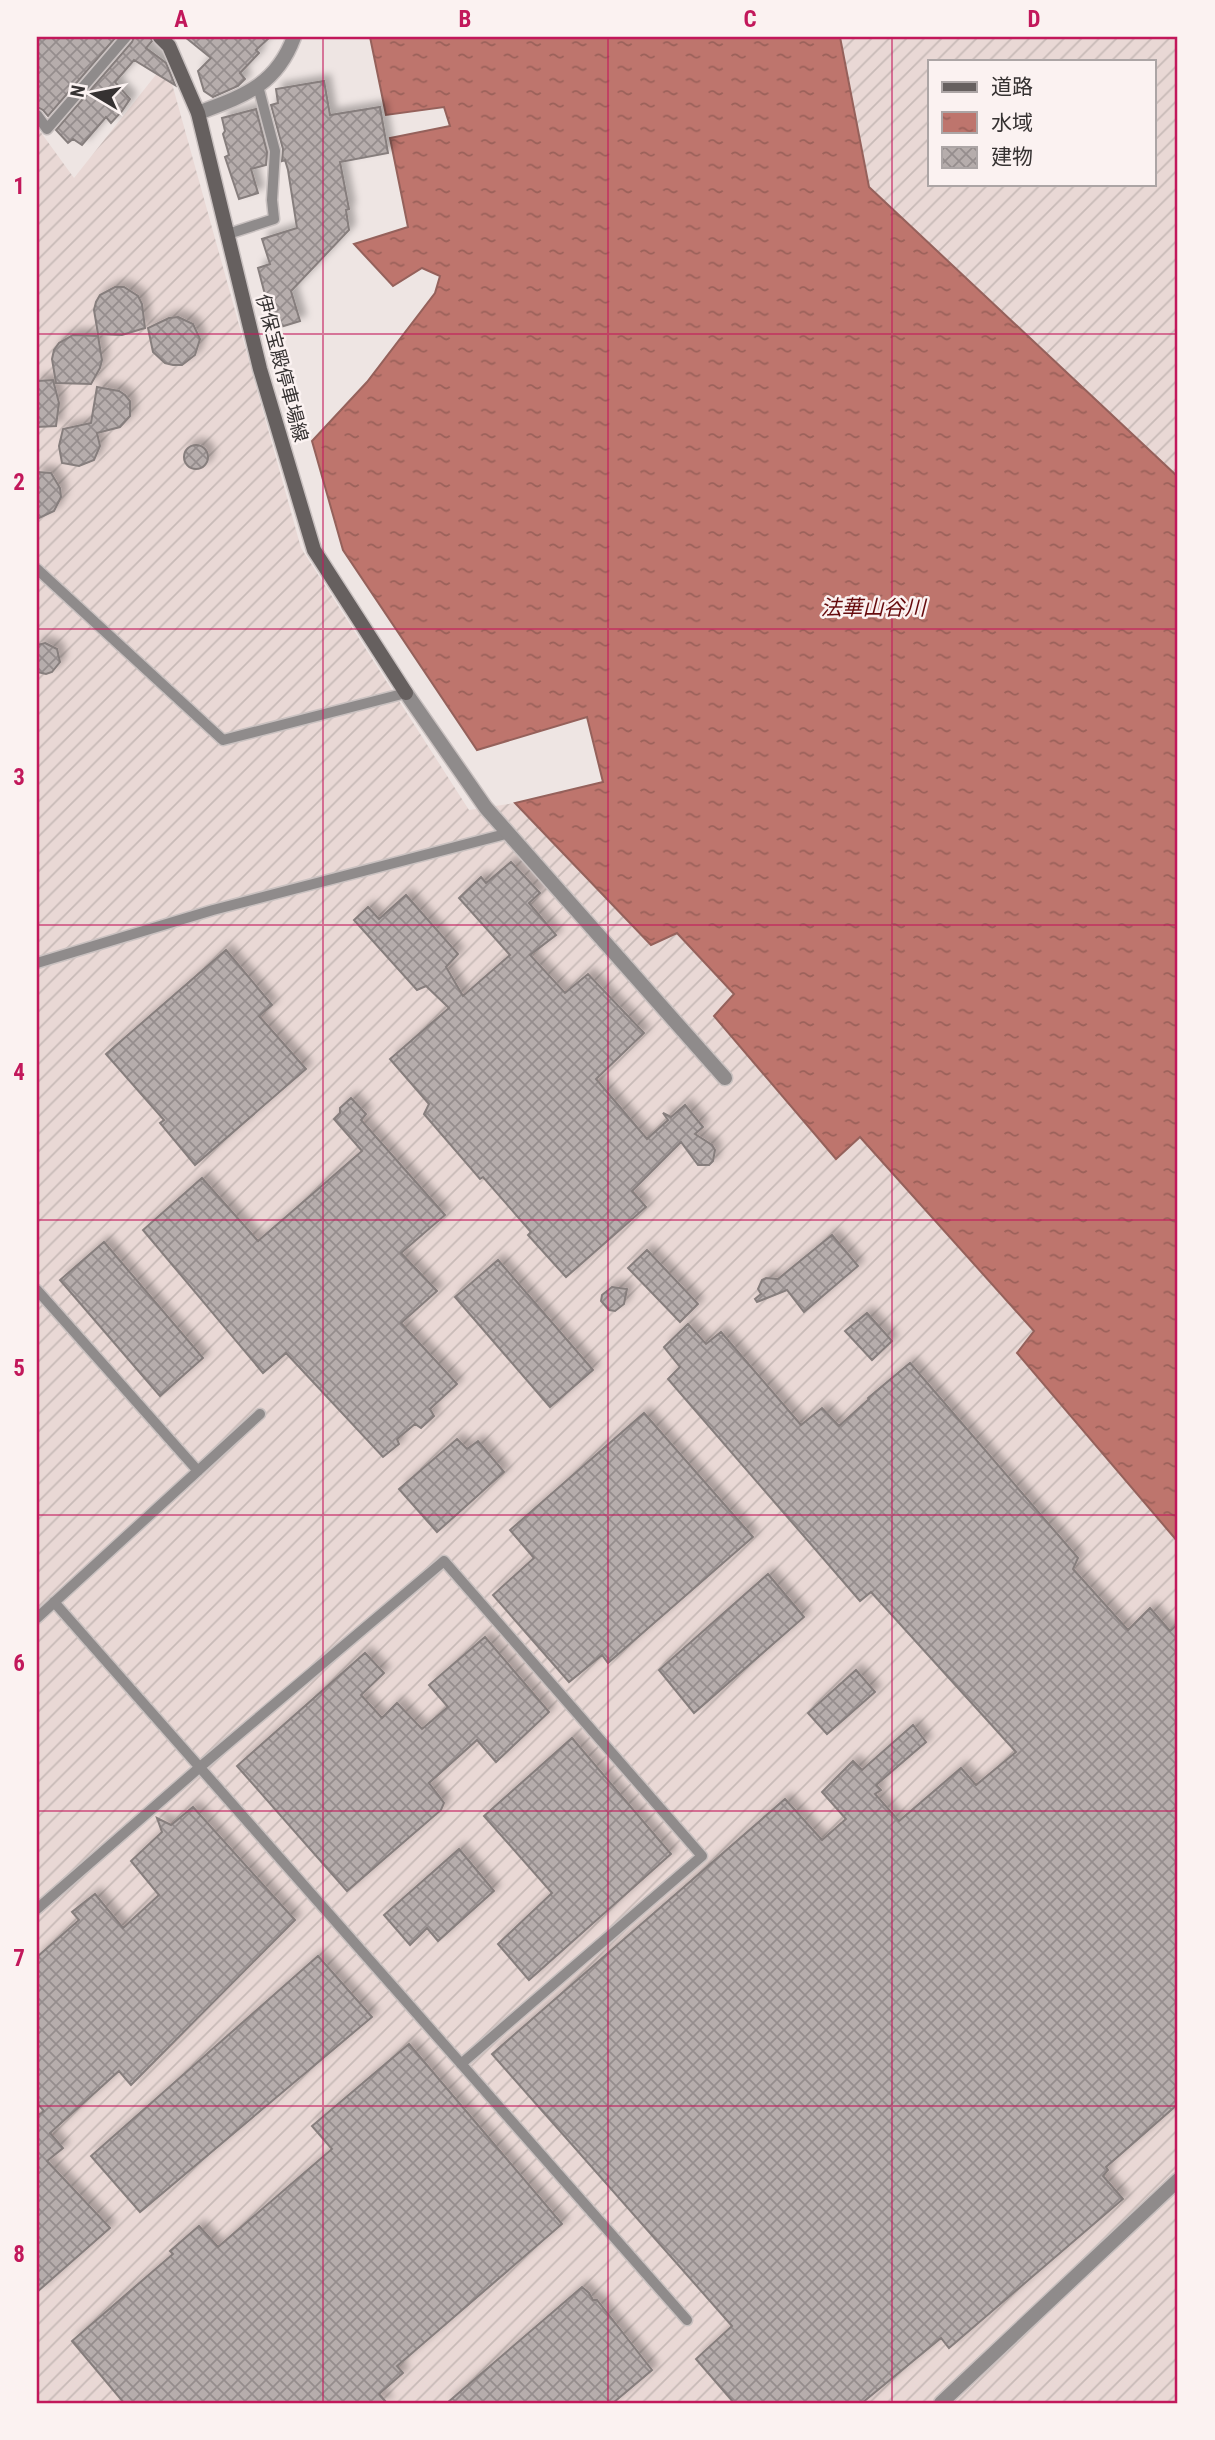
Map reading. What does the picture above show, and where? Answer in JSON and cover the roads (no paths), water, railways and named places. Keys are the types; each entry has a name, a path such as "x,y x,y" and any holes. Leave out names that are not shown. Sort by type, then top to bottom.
{"main road":[{"name":"伊保宝殿停車場線","path":"160,37 169,46 198,113 260,369 314,550 407,694"}],"street":[{"path":"198,113 248,94 279,68 294,37"},
{"path":"407,694 486,808 725,1078"},
{"path":"940,2403 1178,2180"}],"lane":[{"path":"37,115 47,129 126,37"},
{"path":"228,234 274,219 272,200 275,152 258,86"},
{"path":"37,569 223,740 407,694"},
{"path":"37,963 213,910 509,833"},
{"path":"37,1290 198,1471"},
{"path":"37,1618 261,1414"},
{"path":"37,1909 200,1767 444,1562 702,1856 461,2064"},
{"path":"54,1602 687,2320"}],"water":[{"name":"法華山谷川","path":"370,37 840,37 869,187 1178,477 1178,1542 1017,1353 1034,1331 860,1137 836,1159 714,1016 734,994 677,933 651,945 515,803 603,782 587,717 477,750 343,550 312,441 367,382 435,293 440,276 422,268 393,286 354,244 408,227 390,138 450,126 444,107 386,115"}]}
